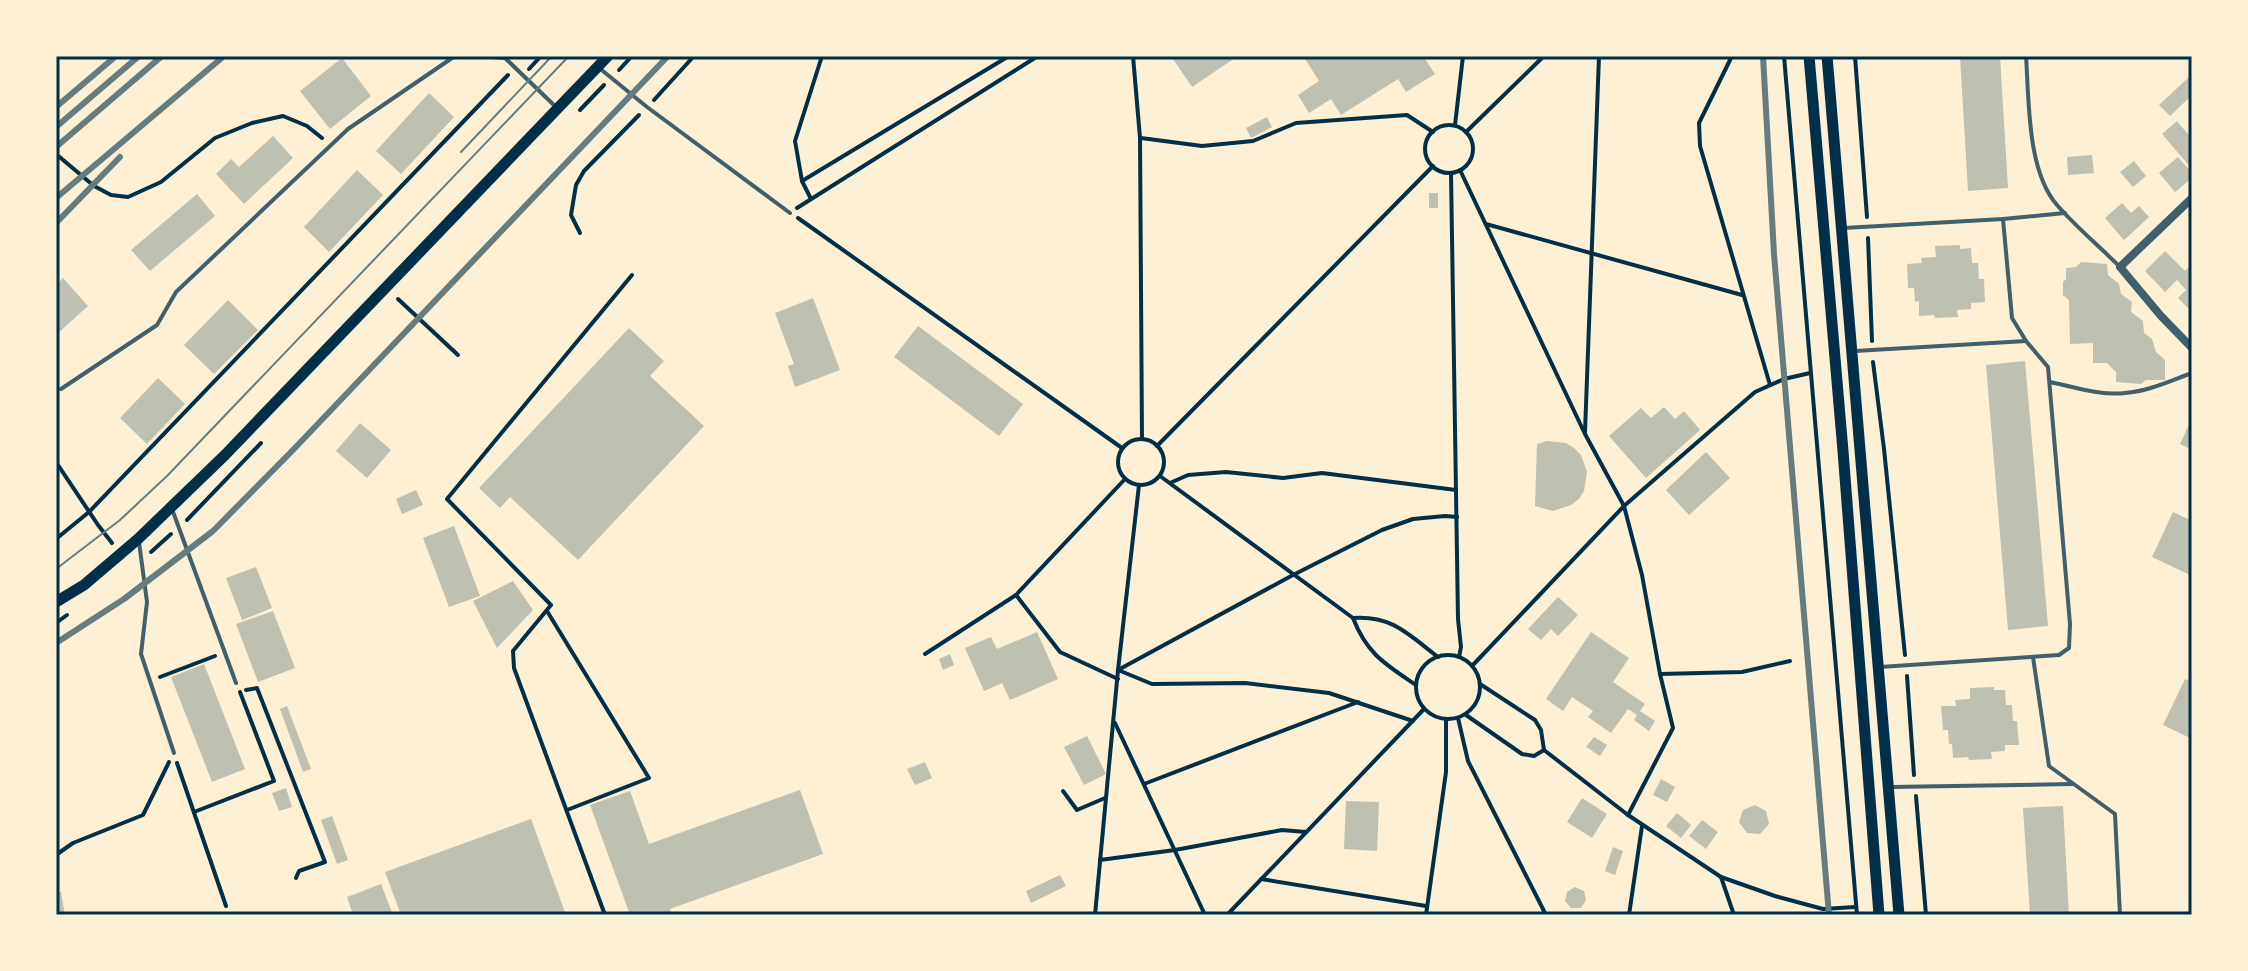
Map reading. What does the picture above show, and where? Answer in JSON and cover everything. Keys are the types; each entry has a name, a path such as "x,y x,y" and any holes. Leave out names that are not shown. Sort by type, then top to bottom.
{"main road":[{"path":"56,602 84,585 138,539 225,455 608,56"},
{"path":"1809,56 1879,915"},
{"path":"1827,56 1899,915"}],"street":[{"path":"2192,198 2120,267 2192,348"}],"lane":[{"path":"61,389 157,325 176,292 348,129 455,56"},
{"path":"479,56 505,58 558,108"},
{"path":"2026,56 2034,145 2041,176 2055,204 2120,267"},
{"path":"598,67 790,213"},
{"path":"1842,228 2065,213"},
{"path":"1877,667 2059,655 2069,648 2070,624 2048,367 2012,318 2003,219"},
{"path":"1852,350 2026,341"},
{"path":"2050,382 2122,394 2148,390 2192,373"},
{"path":"171,507 236,683"},
{"path":"138,539 147,602 141,654 174,753"},
{"path":"2033,657 2049,766 2115,814 2120,915"},
{"path":"1889,787 2075,784"}],"path":[{"path":"580,233 571,215 576,185 584,171 694,56"},
{"path":"811,199 802,181 795,141 822,56"},
{"path":"802,181 1009,56"},
{"path":"1038,56 790,213 1122,448"},
{"path":"1133,56 1140,138 1142,439"},
{"path":"1455,125 1463,56"},
{"path":"1466,132 1544,56"},
{"path":"1585,434 1599,56"},
{"path":"1732,56 1699,123 1700,146 1770,385"},
{"path":"1784,56 1857,915"},
{"path":"1855,56 1872,351 1906,665 1926,915"},
{"path":"56,539 89,512 515,67"},
{"path":"1140,138 1202,146 1253,141 1296,123 1407,115 1433,132"},
{"path":"56,154 94,186 111,195 128,197 161,182 215,138 252,123 283,116 307,126 331,144"},
{"path":"1455,125 1466,132 1471,139 1472,158 1460,170 1451,173 1440,171 1433,166 1425,149 1427,139 1433,132 1440,127 1455,125"},
{"path":"1157,446 1433,166"},
{"path":"1460,170 1585,434 1624,506 1642,575 1673,728 1628,815"},
{"path":"1451,173 1459,657"},
{"path":"1486,224 1743,295"},
{"path":"605,915 514,668 513,651 551,605 447,499 632,275"},
{"path":"398,299 458,355"},
{"path":"1472,666 1624,506 1755,392 1784,379 1810,373"},
{"path":"1142,439 1157,446 1164,460 1160,476 1151,483 1139,485 1125,479 1118,464 1122,448 1131,441 1142,439"},
{"path":"56,462 103,533 121,553"},
{"path":"1170,483 1188,475 1226,472 1283,478 1322,473 1456,490"},
{"path":"1160,476 1353,618 1367,647 1416,685"},
{"path":"925,654 1016,595 1125,479"},
{"path":"1095,915 1139,485"},
{"path":"1118,670 1382,530 1413,519 1457,517"},
{"path":"1016,595 1060,652 1118,679"},
{"path":"547,611 649,778 567,810"},
{"path":"1353,618 1381,619 1395,624 1438,657"},
{"path":"149,681 225,652"},
{"path":"1438,657 1459,657 1472,666 1479,677 1477,703 1466,715 1458,718 1434,716 1424,709 1418,698 1416,685 1420,673 1427,663 1438,657"},
{"path":"1660,674 1742,672 1790,661"},
{"path":"1118,670 1152,684 1245,683 1329,693 1413,721"},
{"path":"194,812 274,781 236,683"},
{"path":"1480,684 1535,720 1541,730 1544,750 1628,815 1721,877 1823,909 1856,907"},
{"path":"240,691 257,688 325,862 299,871 296,878"},
{"path":"1144,784 1358,702"},
{"path":"1227,915 1424,709"},
{"path":"1466,715 1522,754 1534,756 1544,750"},
{"path":"1458,718 1468,761 1546,915"},
{"path":"1426,915 1446,772 1446,719"},
{"path":"1114,720 1205,915"},
{"path":"174,753 226,906"},
{"path":"56,855 73,843 143,815 174,753"},
{"path":"1063,791 1077,810 1106,798"},
{"path":"1629,915 1643,825"},
{"path":"1100,860 1282,830 1306,832"},
{"path":"1721,877 1734,915"},
{"path":"1261,879 1426,906"}],"building":[{"path":"1171,56 1238,56 1192,87"},
{"path":"1310,56 1423,56 1435,74 1406,92 1398,79 1341,115 1331,99 1309,113 1298,95 1319,81 1305,59"},
{"path":"1960,56 2000,56 2008,188 1968,191"},
{"path":"342,58 371,96 330,129 300,91"},
{"path":"2189,77 2192,80 2192,95 2170,116 2159,105"},
{"path":"429,93 454,117 401,174 376,151"},
{"path":"1267,117 1272,127 1251,138 1246,128"},
{"path":"2177,121 2192,139 2189,144 2192,148 2192,169 2162,134"},
{"path":"273,136 293,158 244,204 216,174 231,159 239,167"},
{"path":"2092,155 2094,173 2068,175 2067,157"},
{"path":"2178,157 2192,173 2192,178 2175,192 2159,173"},
{"path":"2134,161 2146,176 2133,187 2120,172"},
{"path":"357,170 383,195 329,252 304,227"},
{"path":"1429,193 1438,193 1438,208 1429,208"},
{"path":"197,194 215,216 150,271 131,250"},
{"path":"2122,203 2131,213 2139,206 2149,217 2124,240 2105,218"},
{"path":"1960,245 1960,249 1971,248 1972,263 1978,263 1979,279 1984,279 1985,302 1971,303 1971,309 1957,310 1958,317 1919,316 1919,301 1915,302 1914,288 1908,288 1907,264 1922,263 1921,258 1936,257 1935,246"},
{"path":"2165,251 2185,271 2189,267 2192,271 2192,306 2189,309 2178,298 2186,290 2177,280 2165,292 2145,271"},
{"path":"2081,262 2107,264 2108,275 2119,284 2121,294 2132,302 2131,312 2143,321 2144,333 2152,339 2156,352 2165,360 2165,380 2146,380 2141,384 2116,382 2116,372 2107,363 2093,363 2093,343 2070,344 2069,300 2063,295 2063,282 2066,268 2076,267"},
{"path":"63,278 88,306 56,335 56,285"},
{"path":"813,298 840,370 795,387 788,366 794,364 775,313"},
{"path":"228,300 258,330 214,374 184,345"},
{"path":"918,326 1023,404 999,436 894,357"},
{"path":"629,328 664,361 650,376 704,426 578,560 510,497 500,508 479,488"},
{"path":"2025,361 2048,626 2008,630 1986,365"},
{"path":"158,378 185,404 147,444 120,418"},
{"path":"1664,407 1675,419 1684,411 1700,430 1646,478 1609,436 1641,408 1651,418"},
{"path":"2192,418 2192,450 2180,444"},
{"path":"360,423 391,450 367,478 336,451"},
{"path":"1547,441 1566,443 1574,448 1581,455 1587,472 1584,491 1579,499 1553,511 1535,506 1537,444"},
{"path":"1706,452 1730,478 1689,515 1666,490"},
{"path":"416,490 423,505 402,514 396,499"},
{"path":"2173,512 2192,521 2192,576 2152,557"},
{"path":"454,526 480,596 449,607 423,538"},
{"path":"256,567 272,608 242,620 226,578"},
{"path":"513,581 533,610 497,648 473,601"},
{"path":"1558,597 1578,615 1558,636 1551,629 1541,640 1528,629"},
{"path":"273,611 295,668 258,682 236,624"},
{"path":"1037,632 1058,679 1010,700 1002,683 984,691 965,648 991,637 997,649"},
{"path":"1591,632 1629,658 1613,682 1645,704 1640,711 1655,721 1649,731 1634,720 1637,715 1628,709 1611,733 1588,717 1593,711 1572,697 1563,711 1546,699"},
{"path":"950,654 954,665 943,670 939,659"},
{"path":"204,664 245,769 212,782 171,677"},
{"path":"2185,679 2192,682 2192,739 2163,725"},
{"path":"1994,687 1994,690 2005,690 2006,705 2012,705 2019,745 2005,745 2005,751 1991,752 1992,759 1953,758 1948,730 1943,730 1941,706 1956,706 1955,700 1970,699 1970,688"},
{"path":"287,706 311,769 303,772 280,709"},
{"path":"1087,736 1106,774 1084,785 1064,747"},
{"path":"1594,737 1607,745 1600,756 1586,747"},
{"path":"925,762 932,778 915,785 907,769"},
{"path":"1661,779 1675,787 1667,802 1653,795"},
{"path":"286,788 292,807 279,811 272,793"},
{"path":"800,790 823,854 670,909 672,915 630,915 590,805 630,791 649,844"},
{"path":"1582,798 1607,814 1592,838 1567,822"},
{"path":"1346,801 1379,802 1377,851 1344,849"},
{"path":"1755,805 1766,811 1769,824 1760,834 1747,833 1739,822 1743,810"},
{"path":"2063,806 2069,915 2030,915 2023,808"},
{"path":"1677,813 1691,825 1681,838 1666,826"},
{"path":"332,816 348,860 337,864 321,820"},
{"path":"531,819 566,915 401,915 385,872"},
{"path":"1702,820 1718,832 1706,849 1689,836"},
{"path":"1613,847 1623,851 1615,875 1605,871"},
{"path":"1060,875 1066,886 1031,903 1026,891"},
{"path":"381,884 393,915 353,915 347,897"},
{"path":"1575,887 1584,891 1586,900 1581,908 1571,908 1565,901 1567,892"},
{"path":"61,892 65,915 56,915 56,893"}],"tram line":[{"path":"461,152 552,56"},
{"path":"56,569 120,520 167,476 569,56"}],"railway":[{"path":"56,107 116,56"},
{"path":"56,127 139,56"},
{"path":"56,147 162,56"},
{"path":"56,198 224,56"},
{"path":"56,643 124,599 213,531 668,56"},
{"path":"1763,56 1774,254 1829,915"},
{"path":"56,223 120,157"}]}
